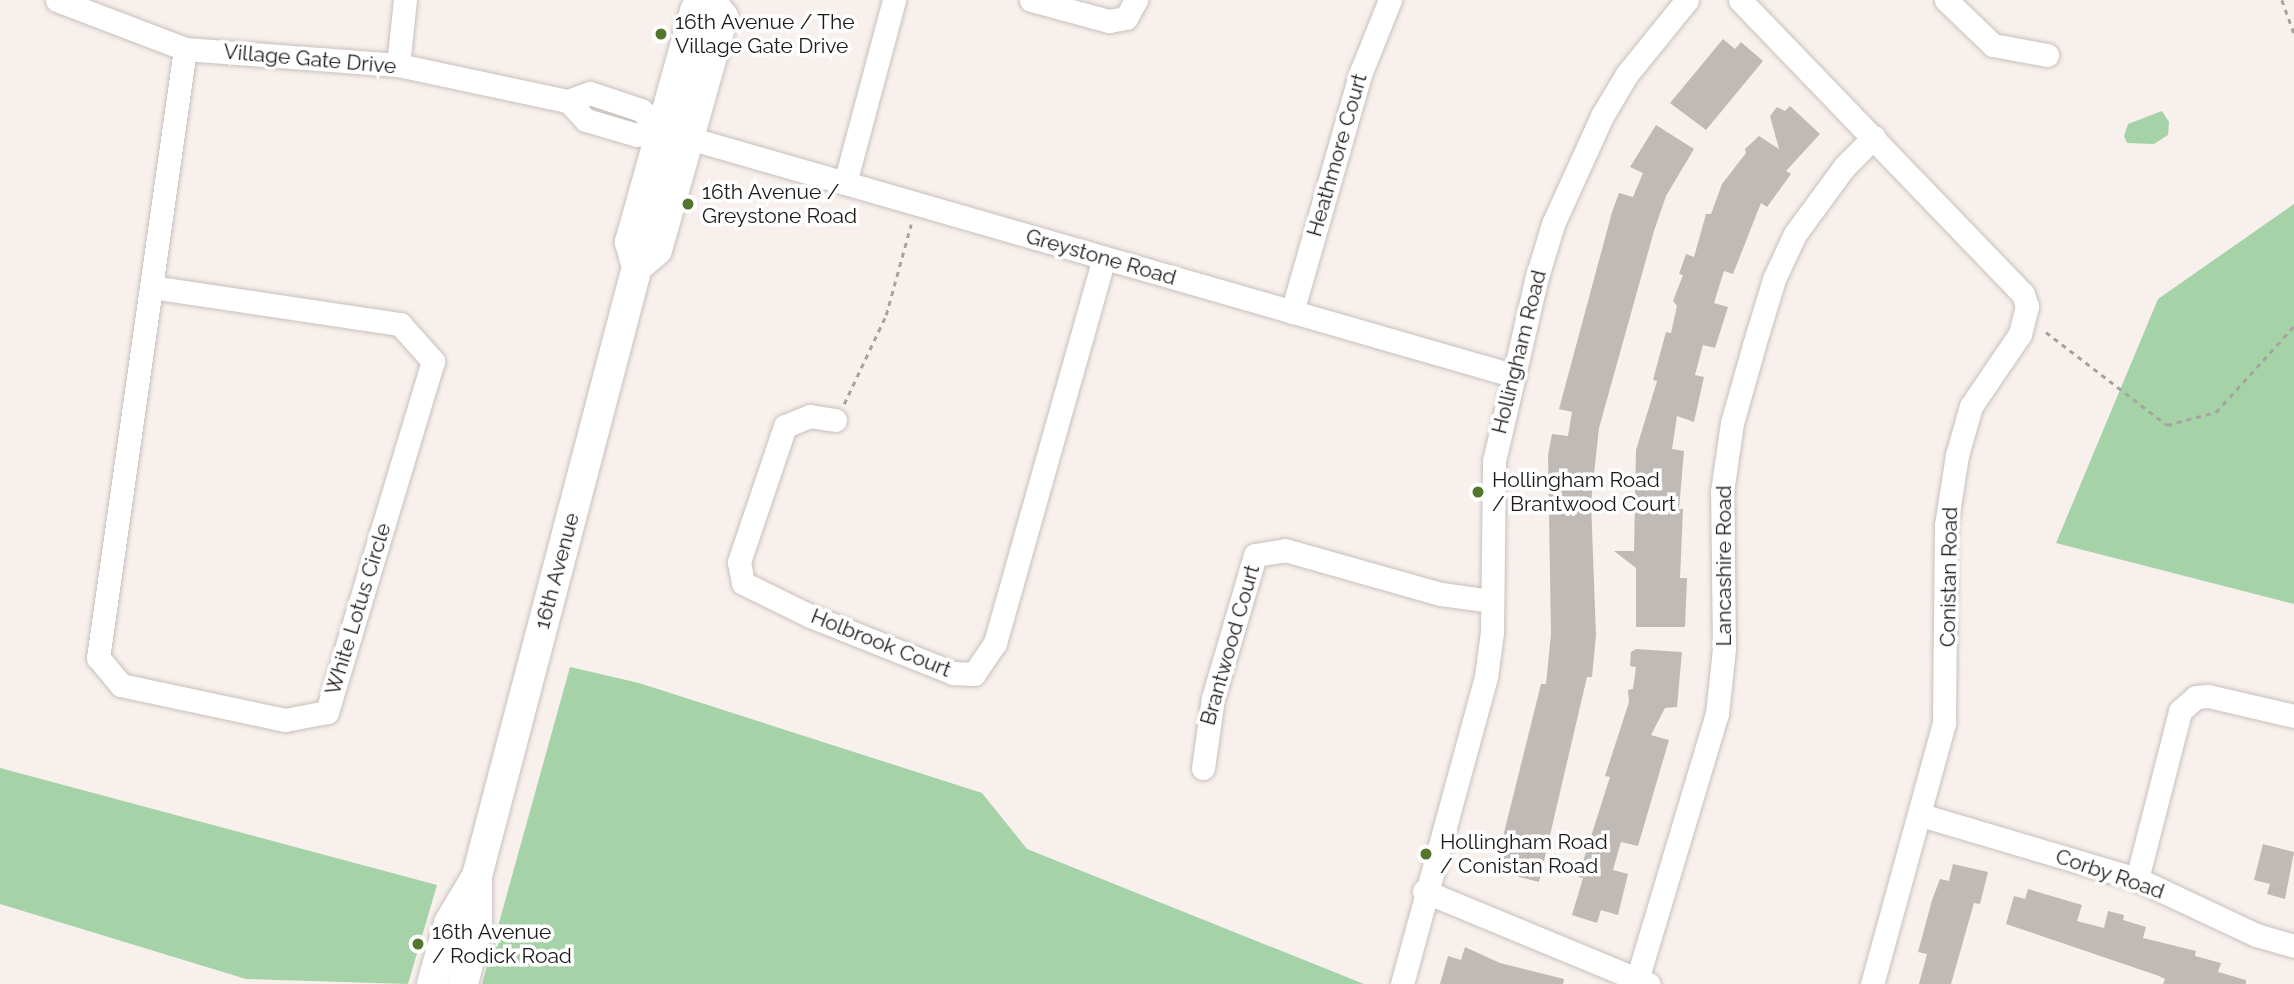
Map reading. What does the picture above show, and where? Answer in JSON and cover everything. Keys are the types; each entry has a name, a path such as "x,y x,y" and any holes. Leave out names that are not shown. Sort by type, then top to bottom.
{"main road":[{"name":"16th Avenue","path":"463,984 477,929 477,876 637,267 630,242 723,17 711,1"},
{"name":"16th Avenue","path":"432,984 449,923 477,876"}],"street":[{"name":"Village Gate Drive","path":"57,0 185,49 398,65 568,101 586,120 637,135 675,134"},
{"path":"398,65 405,0"},
{"path":"845,183 894,0"},
{"path":"1031,0 1109,21 1126,18 1136,0"},
{"name":"Heathmore Court","path":"1292,312 1360,72 1390,0"},
{"name":"Hollingham Road","path":"1402,984 1424,891 1483,688 1490,652 1494,461 1512,375 1553,224 1577,166 1627,74 1688,0"},
{"name":"Conistan Road","path":"1740,0 2023,294 2027,306 2020,334 1971,406 1957,455 1946,525 1944,723 1921,816 1872,984"},
{"path":"1946,0 1993,45 2047,55"},
{"name":"White Lotus Circle","path":"152,287 400,324 433,360 327,712 285,720 121,685 98,658 185,49"},
{"name":"Greystone Road","path":"675,134 1512,375"},
{"name":"Lancashire Road","path":"1642,982 1717,714 1724,648 1722,492 1732,423 1774,279 1795,234 1844,166 1874,137"},
{"name":"Holbrook Court","path":"835,420 810,416 785,426 739,562 743,583 808,615 953,673 974,674 995,643 1104,258"},
{"name":"Brantwood Court","path":"1203,768 1213,698 1255,555 1285,550 1441,594 1491,601"},
{"path":"2137,879 2180,711 2196,697 2208,696 2294,716"},
{"name":"Corby Road","path":"1921,816 2137,879 2256,935 2294,946"},
{"path":"1424,891 1642,982"}],"path":[{"path":"2282,0 2294,33"},
{"path":"835,420 886,315 917,204"},
{"path":"2046,332 2167,425 2216,412 2294,326"}],"green space":[{"path":"2162,111 2169,122 2168,135 2154,144 2127,143 2124,136 2128,124"},
{"path":"2294,204 2294,604 2056,543 2158,299"},
{"path":"570,667 639,683 982,793 1027,849 1364,984 482,984"},
{"path":"0,768 437,885 408,984 246,979 0,904"}],"building":[{"path":"1723,39 1735,49 1741,42 1763,61 1706,130 1670,103"},
{"path":"1790,106 1820,134 1786,171 1791,174 1767,207 1761,203 1733,274 1724,271 1714,303 1728,307 1715,348 1703,345 1695,375 1704,377 1694,422 1677,416 1672,449 1684,451 1679,509 1683,509 1680,578 1687,578 1685,627 1636,627 1636,568 1614,551 1634,551 1636,450 1657,381 1653,380 1666,332 1671,333 1677,306 1673,301 1683,275 1679,274 1686,254 1694,257 1706,214 1711,214 1722,184 1746,153 1745,149 1759,136 1779,149 1770,116 1777,107 1785,111"},
{"path":"1656,125 1694,149 1666,196 1654,231 1599,428 1591,502 1596,635 1592,677 1587,677 1539,882 1511,875 1513,865 1497,861 1541,684 1546,684 1551,634 1548,455 1552,434 1568,436 1572,412 1559,409 1612,212 1619,193 1633,197 1643,173 1630,167"},
{"path":"1636,649 1682,652 1677,707 1665,708 1651,735 1669,740 1638,846 1621,842 1613,870 1628,874 1618,915 1601,910 1597,923 1572,915 1583,878 1578,877 1610,777 1605,776 1629,702 1628,690 1633,689 1636,667 1630,666 1631,652"},
{"path":"2263,844 2294,852 2285,899 2267,894 2270,884 2254,880"},
{"path":"1953,864 1988,872 1980,904 1974,903 1951,984 1919,984 1927,954 1918,952 1932,900 1940,879 1949,881"},
{"path":"2028,889 2082,905 2077,921 2104,928 2108,911 2124,915 2123,920 2146,927 2143,938 2196,951 2195,956 2221,963 2218,972 2246,980 2246,984 2163,984 2165,979 2159,976 2006,924 2014,896 2025,899"},
{"path":"1465,947 1500,963 1564,979 1563,984 1440,984 1448,956 1461,960"}],"place":[{"name":"16th Avenue / The Village Gate Drive","path":"661,34"},
{"name":"16th Avenue / Greystone Road","path":"688,204"},
{"name":"Hollingham Road / Brantwood Court","path":"1478,492"},
{"name":"Hollingham Road / Conistan Road","path":"1426,854"},
{"name":"16th Avenue / Rodick Road","path":"418,944"}]}
